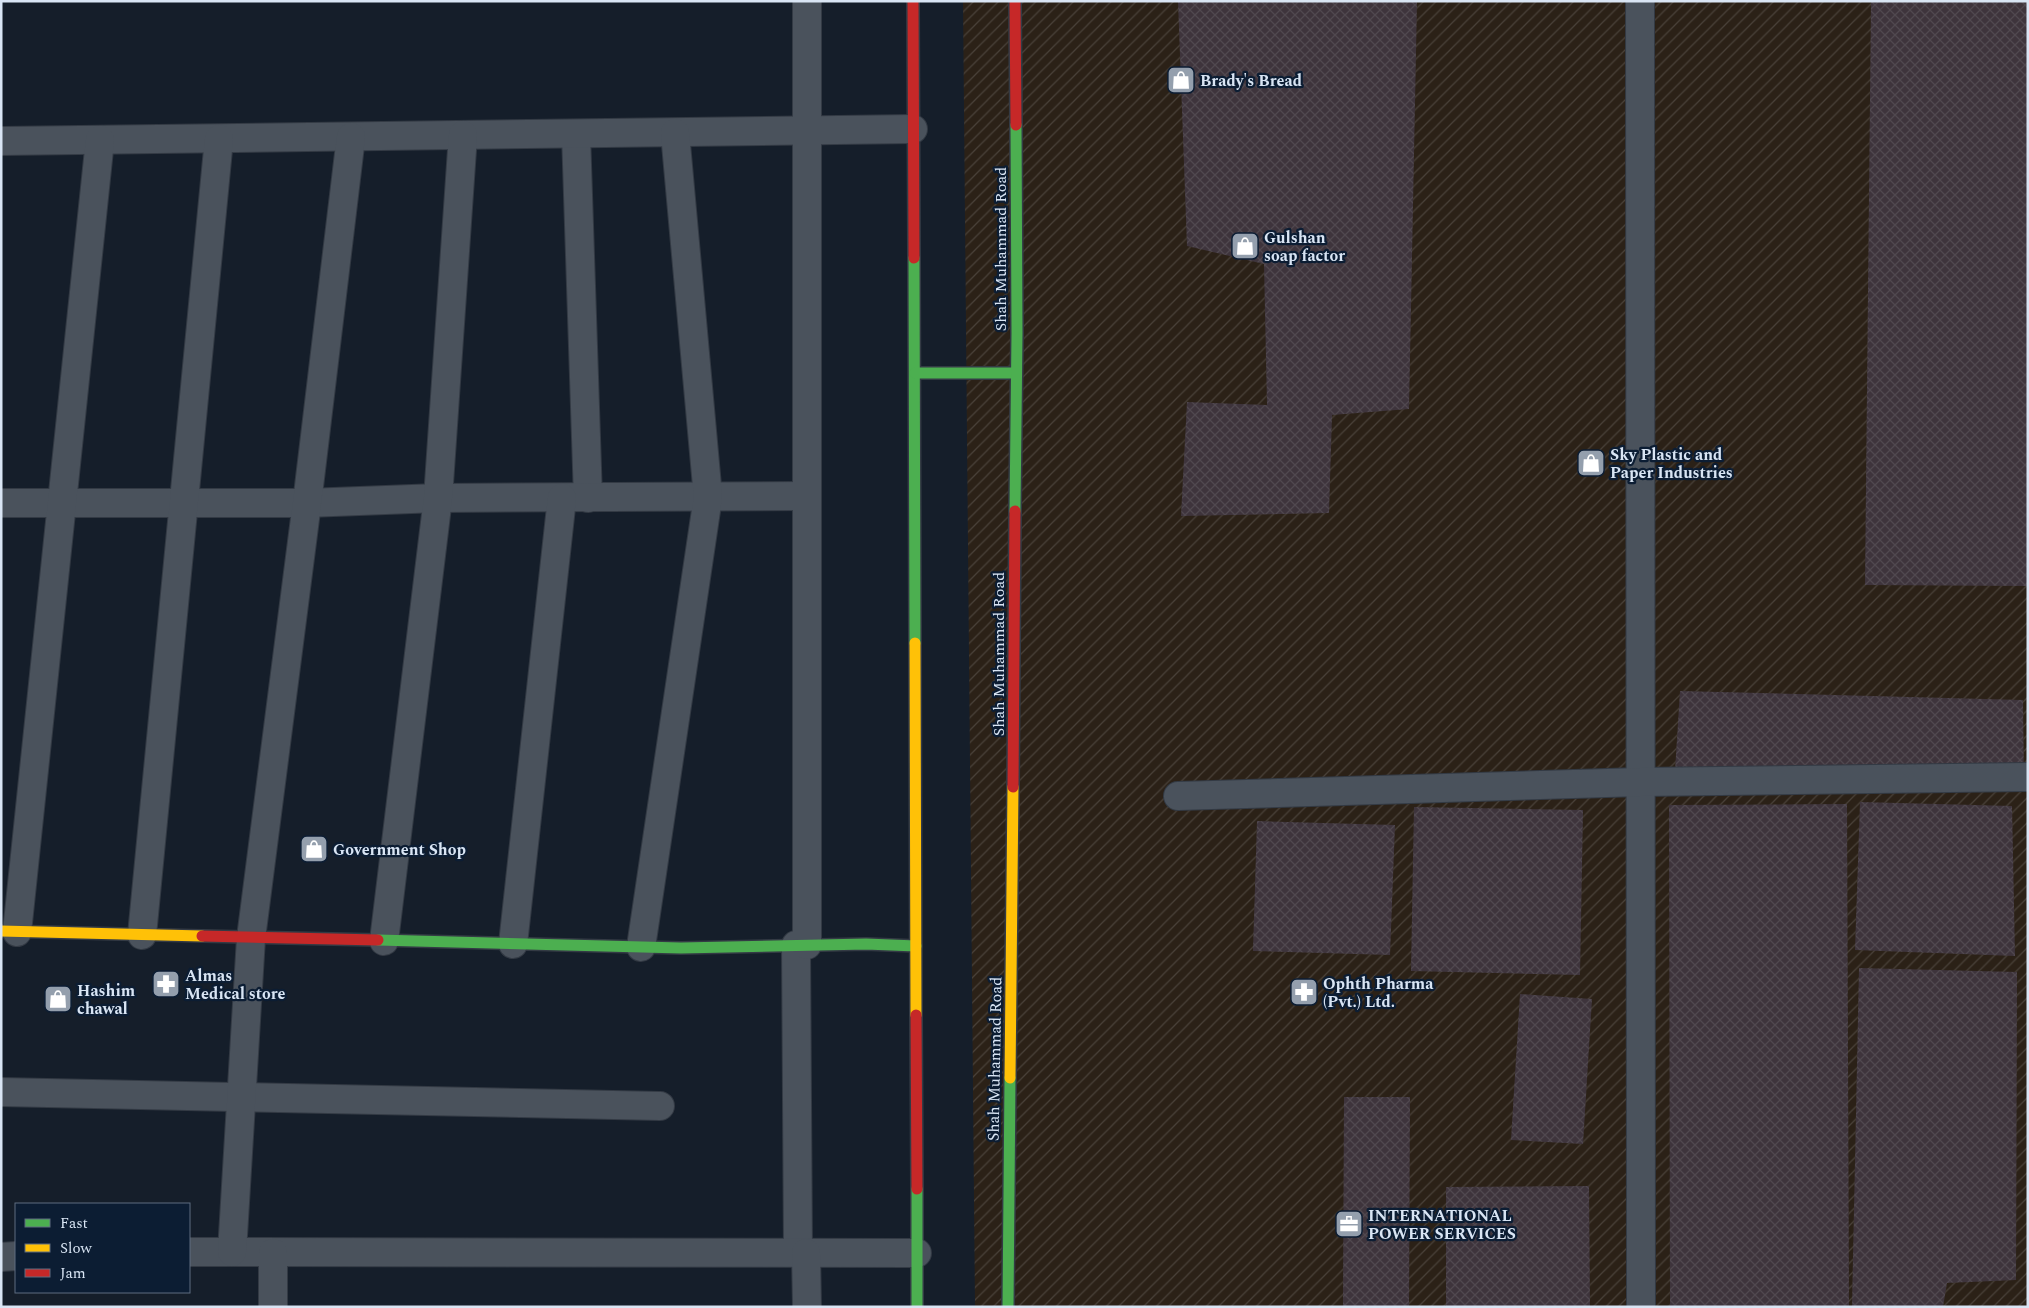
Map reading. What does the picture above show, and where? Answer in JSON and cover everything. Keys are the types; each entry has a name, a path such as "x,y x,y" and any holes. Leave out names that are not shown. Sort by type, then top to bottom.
{"street":[{"path":"807,1 807,496 802,945 802,1253 807,1307"},
{"path":"913,1 917,1307"},
{"name":"Shah Muhammad Road","path":"1008,1307 1016,373 1015,1"},
{"path":"1640,1 1641,1307"},
{"path":"1,141 913,129"},
{"path":"641,947 708,497 675,133"},
{"path":"513,944 575,498 576,134"},
{"path":"384,941 438,498 463,136"},
{"path":"232,1252 251,938 307,503 351,137"},
{"path":"142,935 218,139"},
{"path":"100,140 62,504 9,932 641,947 866,944 916,946"},
{"path":"914,373 1016,373"},
{"path":"1,503 307,503 438,498 807,496"},
{"path":"1178,796 1640,782 2028,777"},
{"path":"1,1092 660,1106"},
{"path":"190,1252 917,1253"},
{"path":"273,1253 273,1307"},
{"path":"1,1257 15,1256"}],"shaded area":[{"path":"963,1 2028,1 2028,1307 975,1307"}],"building":[{"path":"1178,1 1417,1 1409,409 1332,415 1329,513 1181,516 1187,402 1267,405 1264,264 1187,246"},
{"path":"1871,1 2028,1 2027,586 1865,585"},
{"path":"1680,691 2023,700 2024,784 1674,787"},
{"path":"1860,802 2012,806 2015,956 1855,950"},
{"path":"1847,804 1849,1307 1670,1307 1669,805"},
{"path":"1414,807 1583,810 1580,975 1411,971"},
{"path":"1257,821 1395,825 1390,955 1253,951"},
{"path":"1859,968 2017,972 2016,1280 1947,1283 1943,1307 1852,1307"},
{"path":"1520,994 1592,999 1583,1144 1511,1140"},
{"path":"1344,1097 1410,1097 1409,1307 1343,1307"},
{"path":"1589,1186 1590,1307 1446,1307 1446,1187"}],"traffic: fast":[{"path":"1015,511 1017,333 1016,125"},
{"path":"914,258 915,643"},
{"path":"915,373 1016,373"},
{"path":"378,940 681,948 866,944 916,946"},
{"path":"1008,1307 1010,1078"},
{"path":"917,1189 917,1307"}],"traffic: slow":[{"path":"915,643 916,1015"},
{"path":"1010,1078 1013,787"},
{"path":"1,931 202,936"}],"traffic: jam":[{"path":"913,1 914,258"},
{"path":"1015,1 1016,125"},
{"path":"1013,787 1015,511"},
{"path":"202,936 378,940"},
{"path":"916,1015 917,1189"}],"place":[{"name":"Brady's Bread","path":"1181,80"},
{"name":"Gulshan soap factor","path":"1245,246"},
{"name":"Sky Plastic and Paper Industries","path":"1591,463"},
{"name":"Government Shop","path":"314,849"},
{"name":"Almas Medical store","path":"166,984"},
{"name":"Ophth Pharma (Pvt.) Ltd.","path":"1304,992"},
{"name":"Hashim chawal","path":"58,999"},
{"name":"INTERNATIONAL POWER SERVICES","path":"1349,1224"}]}
